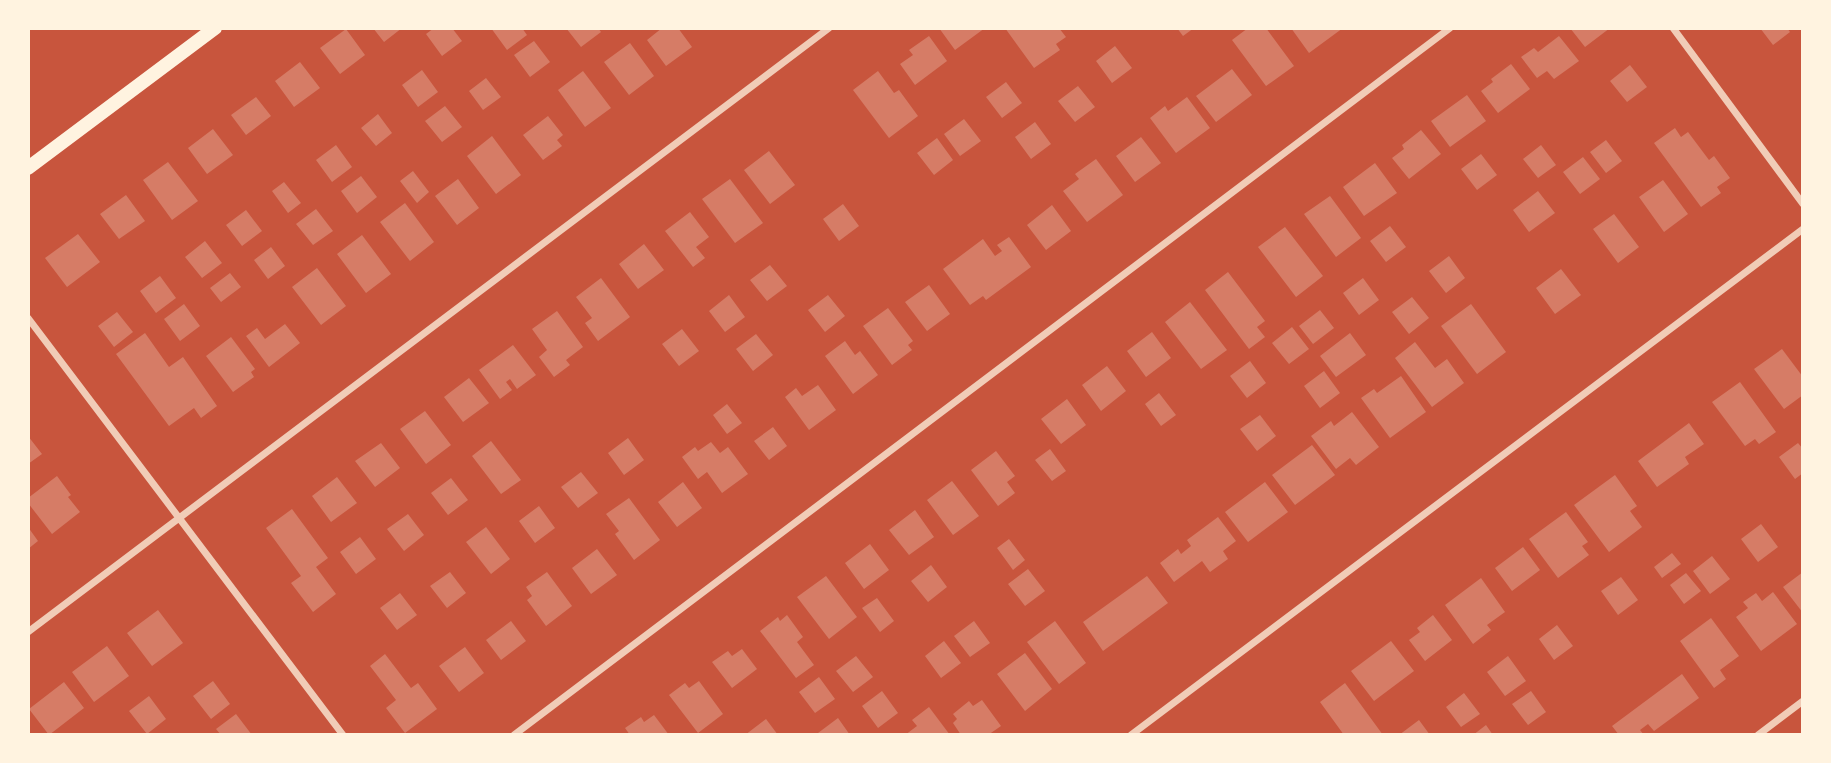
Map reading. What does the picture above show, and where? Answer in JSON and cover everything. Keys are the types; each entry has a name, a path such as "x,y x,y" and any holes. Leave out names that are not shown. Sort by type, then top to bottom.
{"main road":[{"path":"28,168 215,28"}],"street":[{"path":"28,632 829,28"},
{"path":"514,735 1450,28"},
{"path":"1673,28 1803,204"},
{"path":"1131,735 1803,229"},
{"path":"28,318 343,735"},
{"path":"1758,735 1803,701"}],"building":[{"path":"373,28 402,28 384,42"},
{"path":"434,28 452,28 462,41 442,56 426,34"},
{"path":"491,28 522,28 527,35 507,50"},
{"path":"566,28 598,28 601,32 581,47"},
{"path":"662,28 678,28 692,47 666,66 647,40"},
{"path":"939,28 985,28 955,50"},
{"path":"1005,28 1059,28 1066,37 1056,44 1060,50 1034,68"},
{"path":"1177,28 1194,28 1183,36"},
{"path":"1248,28 1266,28 1294,66 1266,86 1232,40"},
{"path":"1291,28 1343,28 1309,53"},
{"path":"1570,28 1610,28 1585,47"},
{"path":"1760,28 1787,28 1790,32 1773,45"},
{"path":"346,29 365,55 340,74 320,48"},
{"path":"929,36 947,61 915,85 900,64 913,55 909,50"},
{"path":"1559,36 1579,61 1554,79 1547,71 1537,78 1521,57 1534,48 1538,52"},
{"path":"534,41 550,62 530,77 514,55"},
{"path":"630,43 654,76 629,95 604,62"},
{"path":"1115,46 1132,68 1112,83 1096,61"},
{"path":"300,62 320,88 294,107 275,81"},
{"path":"1511,64 1530,89 1498,113 1481,91 1493,82 1491,79"},
{"path":"1630,65 1647,87 1627,102 1610,81"},
{"path":"1232,69 1252,95 1216,122 1196,96"},
{"path":"422,70 438,92 418,107 402,85"},
{"path":"583,71 611,108 585,127 558,90"},
{"path":"878,71 894,93 899,90 918,116 889,138 853,90"},
{"path":"486,78 501,97 483,110 469,91"},
{"path":"1006,82 1022,103 1002,118 986,97"},
{"path":"1078,86 1095,107 1075,122 1058,101"},
{"path":"1467,95 1486,121 1450,147 1431,121"},
{"path":"256,97 271,116 246,135 231,115"},
{"path":"1187,97 1210,128 1176,153 1150,118 1165,106 1168,111"},
{"path":"445,106 462,127 442,142 425,121"},
{"path":"378,114 392,133 376,146 361,128"},
{"path":"548,116 563,135 557,140 562,146 543,160 523,135"},
{"path":"964,119 981,141 960,156 944,134"},
{"path":"1035,122 1051,144 1031,159 1015,137"},
{"path":"1675,128 1681,137 1688,132 1709,160 1714,156 1730,178 1717,187 1721,193 1701,207 1654,143"},
{"path":"213,129 233,155 207,174 188,148"},
{"path":"1421,130 1441,154 1409,179 1392,158 1404,149 1402,145"},
{"path":"492,136 521,175 496,194 467,156"},
{"path":"1141,137 1161,163 1135,182 1116,156"},
{"path":"937,138 953,160 934,175 917,153"},
{"path":"1606,140 1622,161 1606,173 1590,152"},
{"path":"336,145 352,167 332,182 316,160"},
{"path":"1541,145 1556,165 1538,178 1523,159"},
{"path":"769,151 795,185 770,204 744,170"},
{"path":"1481,154 1497,175 1477,190 1461,169"},
{"path":"1583,157 1600,179 1580,194 1563,172"},
{"path":"1096,159 1123,195 1087,222 1063,191 1079,179 1075,174"},
{"path":"168,162 198,201 172,220 143,180"},
{"path":"1375,163 1397,193 1364,216 1343,187"},
{"path":"413,171 429,192 417,203 400,181"},
{"path":"361,176 377,197 357,213 341,191"},
{"path":"458,179 479,208 457,225 435,196"},
{"path":"730,179 763,223 735,243 702,199"},
{"path":"1663,180 1688,214 1664,232 1639,197"},
{"path":"284,182 301,203 288,213 272,191"},
{"path":"1538,191 1555,213 1529,232 1513,210"},
{"path":"126,195 145,221 119,239 100,214"},
{"path":"1330,196 1361,238 1336,257 1304,214"},
{"path":"405,203 434,242 410,261 380,222"},
{"path":"843,204 859,226 839,241 823,219"},
{"path":"1052,205 1071,231 1046,250 1027,225"},
{"path":"316,209 333,231 313,245 296,224"},
{"path":"246,210 262,231 242,246 226,225"},
{"path":"690,212 709,237 696,247 705,258 693,267 665,231"},
{"path":"1614,214 1639,247 1618,263 1593,229"},
{"path":"1390,226 1406,247 1386,262 1370,241"},
{"path":"1285,227 1323,276 1296,297 1258,247"},
{"path":"78,234 100,262 67,287 45,258"},
{"path":"362,235 391,274 366,293 337,254"},
{"path":"1009,237 1031,267 986,300 983,296 970,305 943,269 983,239 995,256 1002,251 997,245"},
{"path":"205,241 222,263 202,278 185,257"},
{"path":"644,244 664,270 638,289 619,264"},
{"path":"271,247 285,266 268,279 254,260"},
{"path":"1449,256 1465,278 1446,293 1429,271"},
{"path":"770,265 787,286 767,301 750,280"},
{"path":"317,268 346,306 321,325 292,287"},
{"path":"1561,269 1581,295 1555,314 1536,288"},
{"path":"1228,272 1265,321 1257,327 1265,337 1249,349 1205,290"},
{"path":"230,273 241,287 221,302 210,288"},
{"path":"160,276 176,298 156,313 140,291"},
{"path":"601,278 630,317 598,341 585,323 592,318 576,297"},
{"path":"1363,278 1379,300 1359,315 1343,293"},
{"path":"929,285 950,314 927,331 905,302"},
{"path":"729,295 745,317 725,332 709,311"},
{"path":"828,295 845,316 825,332 808,310"},
{"path":"1412,297 1429,318 1409,334 1392,312"},
{"path":"1190,302 1227,350 1201,369 1165,322"},
{"path":"184,304 200,326 180,341 164,319"},
{"path":"1471,304 1506,352 1477,374 1441,326"},
{"path":"888,308 913,341 908,345 912,350 892,365 863,326"},
{"path":"1320,310 1334,328 1313,344 1299,326"},
{"path":"557,311 583,347 566,360 570,365 554,377 539,357 547,350 532,329"},
{"path":"117,312 133,332 114,347 98,326"},
{"path":"285,324 300,343 269,367 246,336 257,328 265,339"},
{"path":"1292,327 1309,349 1289,364 1272,343"},
{"path":"682,329 699,351 679,366 662,344"},
{"path":"1152,332 1171,358 1146,377 1127,351"},
{"path":"145,333 169,367 183,357 217,406 201,418 194,408 169,426 116,354"},
{"path":"1350,333 1366,355 1336,377 1320,356"},
{"path":"756,334 773,355 753,371 736,349"},
{"path":"231,337 255,369 251,372 254,377 233,392 206,356"},
{"path":"845,341 855,355 860,351 878,375 853,394 825,356"},
{"path":"1415,342 1435,368 1447,359 1464,383 1432,407 1395,358"},
{"path":"513,345 536,375 517,389 510,379 506,382 512,390 500,399 479,370"},
{"path":"1782,349 1803,377 1803,395 1784,409 1754,369"},
{"path":"1250,361 1266,383 1247,398 1230,376"},
{"path":"1107,366 1126,391 1101,411 1082,385"},
{"path":"1324,371 1340,393 1320,408 1304,386"},
{"path":"1401,376 1426,412 1390,438 1361,398 1374,389 1377,393"},
{"path":"469,378 489,403 463,422 444,397"},
{"path":"1740,382 1776,432 1759,444 1755,439 1745,446 1712,402"},
{"path":"818,385 836,410 809,430 785,397 796,388 802,396"},
{"path":"1159,393 1176,415 1161,426 1145,404"},
{"path":"1067,399 1086,425 1061,444 1041,419"},
{"path":"727,404 742,423 727,434 713,415"},
{"path":"425,411 451,445 426,464 400,429"},
{"path":"1352,412 1379,447 1356,465 1350,458 1336,469 1311,436 1331,421 1334,426"},
{"path":"1260,415 1276,436 1257,451 1240,429"},
{"path":"1689,423 1704,444 1685,457 1689,464 1657,487 1638,461"},
{"path":"773,427 787,446 769,460 754,441"},
{"path":"28,436 42,454 28,464"},
{"path":"628,438 644,460 624,475 608,453"},
{"path":"491,441 521,480 501,494 472,456"},
{"path":"711,442 720,453 728,447 748,474 722,493 707,472 698,479 682,457 695,447 698,451"},
{"path":"381,443 400,468 375,487 355,461"},
{"path":"1798,443 1803,449 1803,473 1795,479 1779,457"},
{"path":"1312,445 1335,475 1295,505 1272,475"},
{"path":"1050,449 1066,471 1052,481 1035,460"},
{"path":"996,451 1015,476 1007,482 1015,493 998,506 971,470"},
{"path":"581,472 598,493 578,508 561,487"},
{"path":"1615,475 1637,506 1630,511 1642,527 1609,552 1574,505"},
{"path":"57,476 80,512 52,534 28,503 28,498"},
{"path":"337,477 357,503 331,522 312,496"},
{"path":"451,478 468,500 448,515 431,493"},
{"path":"952,481 979,516 953,535 927,500"},
{"path":"683,482 702,508 677,527 658,502"},
{"path":"1265,482 1288,512 1248,542 1225,512"},
{"path":"629,498 660,540 634,560 615,534 619,531 606,514"},
{"path":"539,506 555,528 535,543 519,521"},
{"path":"292,509 328,558 316,567 336,594 313,612 291,583 301,576 266,528"},
{"path":"915,510 934,537 909,555 889,530"},
{"path":"1566,512 1588,542 1582,546 1589,555 1558,578 1529,539"},
{"path":"408,514 424,535 404,551 387,529"},
{"path":"1218,517 1236,541 1223,551 1228,559 1210,572 1202,561 1174,582 1160,563 1178,549 1181,554 1191,546 1187,540"},
{"path":"1761,524 1778,547 1758,562 1741,539"},
{"path":"28,527 38,541 28,549"},
{"path":"486,527 510,559 491,574 466,542"},
{"path":"360,537 376,559 356,574 340,552"},
{"path":"1009,539 1025,560 1013,570 997,548"},
{"path":"870,544 889,570 864,589 845,563"},
{"path":"1523,547 1540,570 1512,591 1495,568"},
{"path":"597,549 617,575 591,594 572,568"},
{"path":"1672,553 1681,564 1662,578 1654,567"},
{"path":"1712,556 1730,579 1710,594 1693,571"},
{"path":"931,565 947,587 928,602 911,581"},
{"path":"1028,569 1045,591 1025,606 1008,584"},
{"path":"450,572 466,593 447,608 430,586"},
{"path":"547,572 572,606 546,626 527,600 532,596 526,587"},
{"path":"1803,572 1803,613 1783,587"},
{"path":"1686,573 1701,591 1684,604 1670,585"},
{"path":"826,576 857,617 829,639 797,597"},
{"path":"1147,576 1168,603 1103,651 1083,622"},
{"path":"1621,577 1638,600 1618,615 1601,591"},
{"path":"1481,578 1505,612 1487,625 1491,630 1473,644 1445,605"},
{"path":"1773,592 1797,624 1761,651 1736,617 1748,608 1743,602 1756,593 1762,601"},
{"path":"400,593 417,615 397,630 380,608"},
{"path":"877,598 894,621 880,632 862,608"},
{"path":"158,610 183,643 152,666 127,633"},
{"path":"787,615 803,637 797,642 814,665 796,678 760,631 778,617 780,621"},
{"path":"1433,615 1452,640 1425,661 1409,640 1420,632 1417,628"},
{"path":"1711,618 1739,656 1720,670 1726,679 1714,688 1680,641"},
{"path":"511,621 526,641 501,660 486,640"},
{"path":"974,621 990,643 970,657 954,636"},
{"path":"1055,621 1086,663 1059,684 1027,642"},
{"path":"1557,625 1573,646 1554,660 1539,639"},
{"path":"944,641 961,663 941,678 925,656"},
{"path":"1391,641 1414,671 1374,701 1351,671"},
{"path":"107,646 129,676 94,702 72,672"},
{"path":"465,647 484,673 459,692 439,666"},
{"path":"742,649 757,669 732,688 712,662 728,651 732,656"},
{"path":"1025,653 1052,689 1025,711 997,674"},
{"path":"385,654 411,688 418,683 437,709 405,733 386,708 396,700 370,666"},
{"path":"856,656 873,677 853,692 836,671"},
{"path":"1508,656 1526,681 1505,696 1487,672"},
{"path":"1682,674 1699,698 1654,731 1648,724 1640,730 1644,735 1619,735 1612,726"},
{"path":"819,677 835,699 815,713 799,692"},
{"path":"213,681 230,704 211,719 193,696"},
{"path":"699,681 723,714 698,733 669,695 685,683 689,688"},
{"path":"64,682 84,708 49,735 29,709"},
{"path":"1345,683 1383,735 1344,735 1320,702"},
{"path":"882,691 898,713 878,728 862,706"},
{"path":"1531,691 1546,712 1528,725 1512,704"},
{"path":"1464,693 1480,714 1461,727 1446,707"},
{"path":"149,696 166,719 147,734 129,711"},
{"path":"982,700 1001,726 988,735 961,735 953,723 957,719 953,714 969,701 973,706"},
{"path":"929,707 950,735 905,735 917,726 912,720"},
{"path":"236,714 252,735 221,735 216,729"},
{"path":"654,715 669,735 630,735 625,728 641,717 644,722"},
{"path":"838,718 850,735 819,735 818,733"},
{"path":"766,719 778,735 745,735"},
{"path":"1419,720 1430,735 1399,735"},
{"path":"1486,725 1493,735 1473,735"}]}
